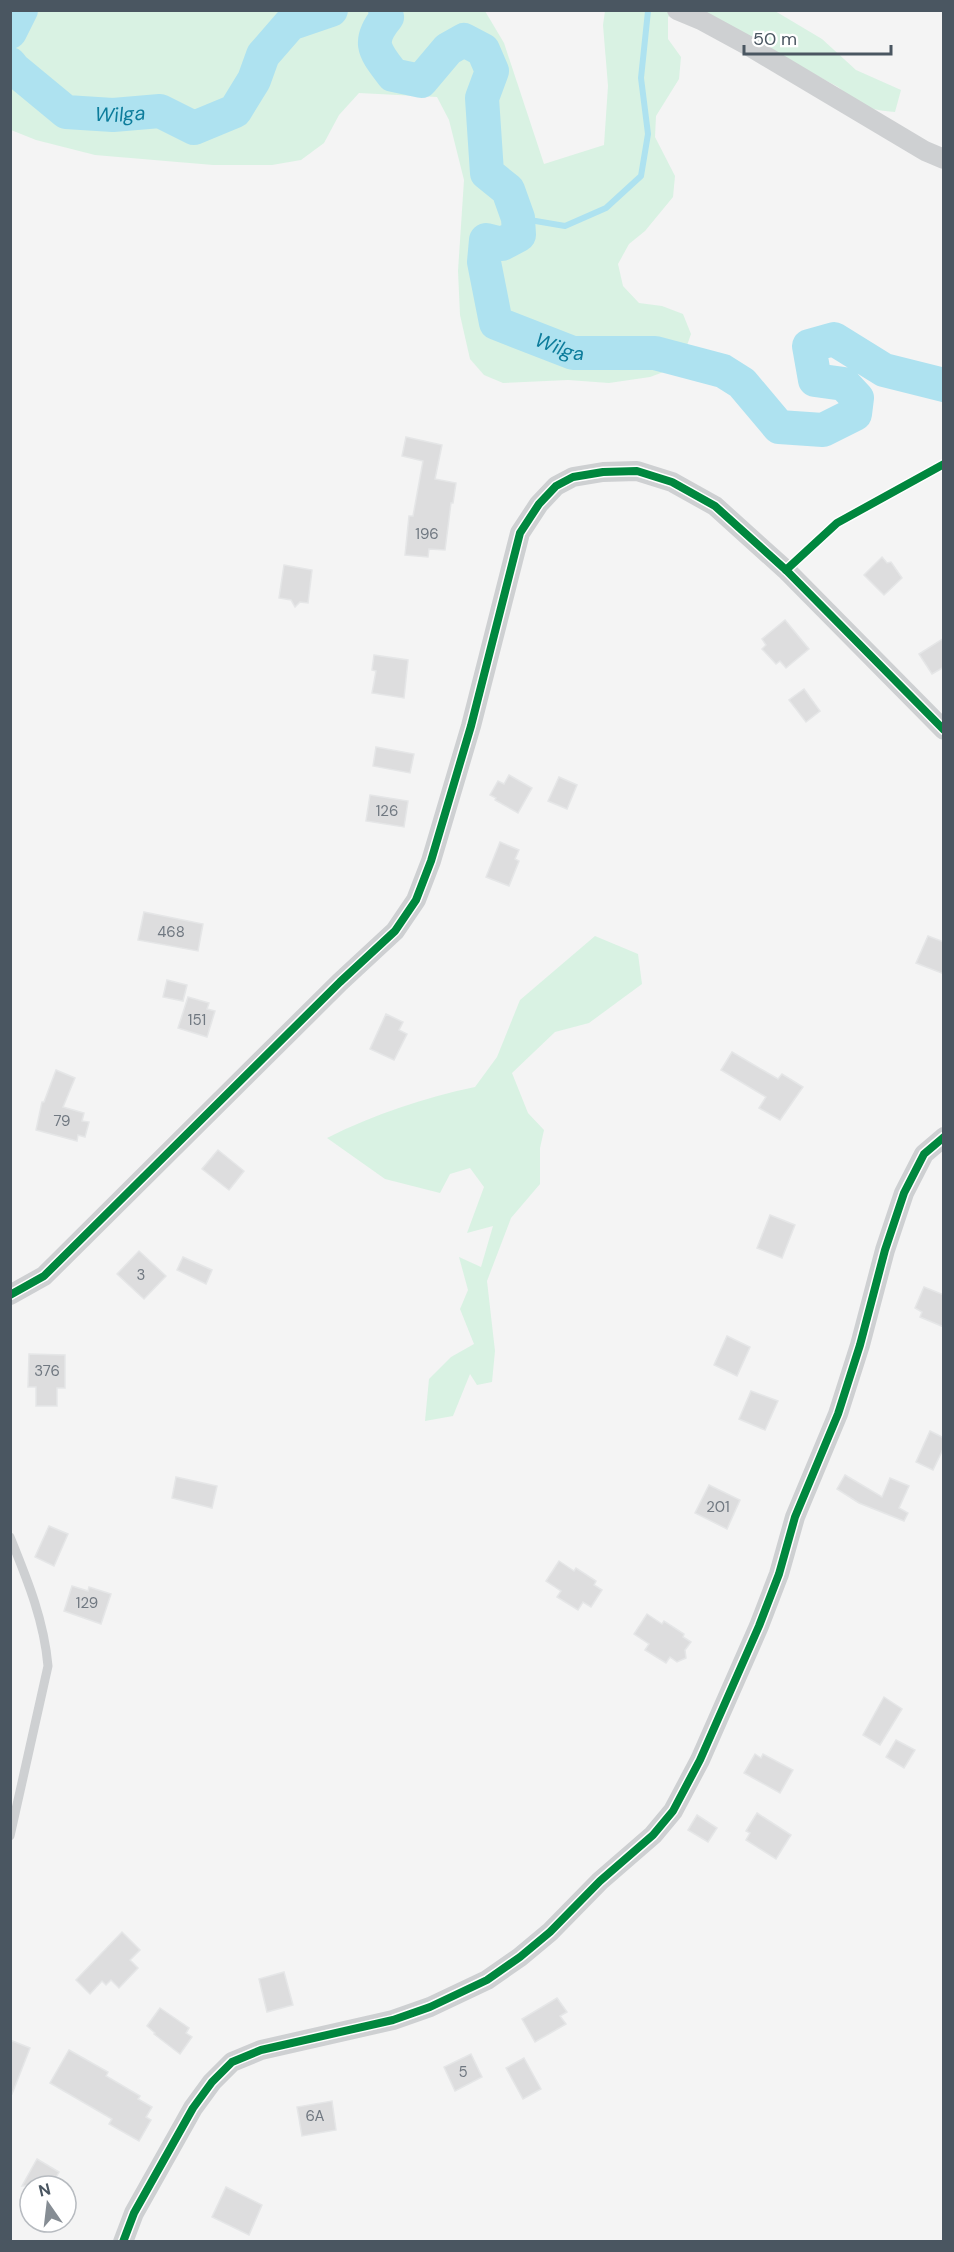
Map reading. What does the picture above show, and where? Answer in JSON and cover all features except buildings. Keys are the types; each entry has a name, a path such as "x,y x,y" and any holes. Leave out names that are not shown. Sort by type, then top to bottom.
{"street":[{"path":"677,10 747,45 925,151 944,159"},
{"path":"10,1295 44,1276 395,930 411,908 431,861 451,793 520,533 539,504 556,486 573,477 603,472 638,471 672,482 715,506 786,570 944,730"},
{"path":"123,2241 134,2213 193,2108 212,2082 232,2062 261,2050 393,2020 430,2007 487,1980 550,1932 600,1881 654,1835 673,1811 700,1760 759,1626 795,1517 838,1414 860,1345 885,1250 904,1193 924,1154 944,1137"}],"lane":[{"path":"786,570 837,523 944,464"},
{"path":"10,1537 31,1588 46,1639 48,1666 10,1836"}],"green space":[{"path":"10,11 485,11 504,43 544,164 604,145 608,86 603,25 605,11 675,11 668,17 668,39 681,57 679,79 656,116 655,137 675,176 673,197 645,231 629,244 618,264 623,286 639,303 662,306 683,314 691,334 684,354 669,370 650,377 609,383 568,380 503,383 484,375 470,359 460,315 458,271 464,180 449,120 437,97 359,93 339,115 324,143 301,160 272,165 213,165 95,155 36,140 11,130"},
{"path":"699,11 775,11 822,39 856,70 901,90 895,112 864,106 838,87"},
{"path":"595,936 638,954 642,984 589,1023 555,1032 512,1073 528,1113 544,1130 540,1148 540,1184 511,1218 487,1281 495,1351 492,1382 477,1385 470,1374 453,1416 425,1421 429,1379 451,1357 474,1344 460,1309 468,1290 459,1257 481,1267 493,1226 467,1233 484,1187 470,1168 450,1174 440,1193 385,1179 327,1138 363,1121 400,1108 475,1087 497,1057 520,1000"}],"waterway":[{"name":"Wilga","path":"10,32 21,10"},
{"name":"Wilga","path":"10,64 66,112 113,115 160,111 194,128 235,111 254,80 263,55 290,24 331,10"},
{"name":"Wilga","path":"385,10 387,17 380,26 375,47 393,75 421,81 448,49 464,40 483,50 492,71 482,98 487,173 508,190 518,218 519,235 502,244 486,240 484,262 496,323 573,353 655,353 723,371 742,383 779,427 823,430 855,414 857,398 844,384 815,380 809,346 834,339 884,370 944,385"},
{"path":"518,218 565,226 606,208 641,176 648,134 641,78 648,11"}],"cycle path":[{"path":"786,570 837,523 944,464"},
{"path":"10,1295 44,1276 340,982 395,931 416,900 431,861 471,726 520,533 539,504 556,486 573,477 603,472 637,471 672,482 715,506 786,570 944,730"},
{"path":"123,2242 134,2213 193,2108 212,2082 232,2062 261,2050 393,2020 430,2007 487,1980 550,1932 600,1881 653,1835 673,1811 700,1760 759,1626 779,1574 795,1517 838,1414 860,1345 885,1250 904,1193 924,1154 944,1137"}]}
